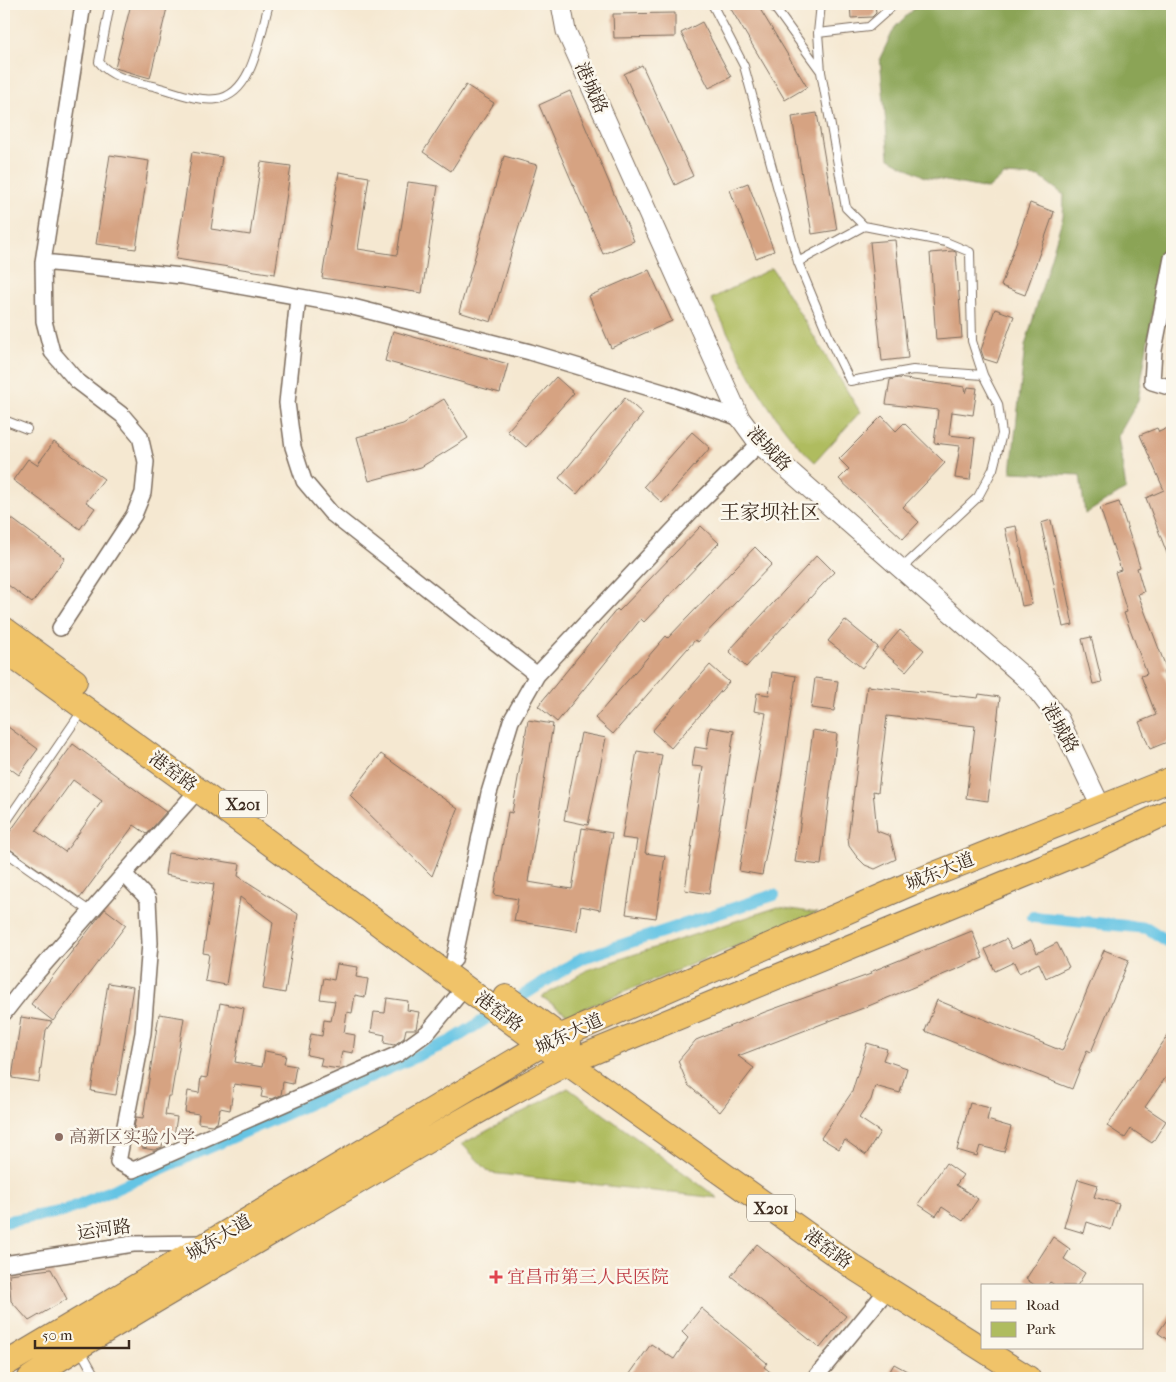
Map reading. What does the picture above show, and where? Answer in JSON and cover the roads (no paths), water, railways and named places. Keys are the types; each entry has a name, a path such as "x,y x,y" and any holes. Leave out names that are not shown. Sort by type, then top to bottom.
{"main road":[{"name":"港窑路","path":"4,629 454,960 474,987"},
{"name":"港窑路","path":"4,650 474,987 527,1021 856,1269 981,1348"},
{"name":"城东大道","path":"4,1365 551,1040 910,884 1172,779"},
{"name":"城东大道","path":"30,1378 79,1346 502,1097 576,1059 1098,845 1172,810"},
{"name":"港窑路","path":"576,1059 862,1260 981,1335"},
{"name":"港窑路","path":"984,1350 1028,1378"},
{"path":"1004,1350 1048,1378"}],"street":[{"path":"60,628 134,515 143,492 146,462 140,436 122,415 76,380 52,352 44,321 43,262 84,4"},
{"name":"港城路","path":"561,4 566,31 740,418 759,444 1032,684 1059,719 1101,807"},
{"path":"1172,258 1154,350 1152,382 1172,388"},
{"path":"43,262 182,276 345,305 530,352 666,393 740,418"},
{"path":"298,298 287,403 294,447 304,481 331,513 537,675"},
{"path":"454,960 489,793 511,721 537,675 696,506 759,444"},
{"path":"4,1013 198,790"},
{"path":"124,874 148,898 149,934 143,1033 118,1162 133,1170 398,1054 428,1032 474,987"},
{"name":"运河路","path":"4,1264 133,1244 210,1243"},
{"path":"815,1378 888,1289"}],"lane":[{"path":"110,4 99,62 106,71 167,90 218,100 239,89 248,78 269,4"},
{"path":"712,4 744,66 798,262 831,342 850,381 913,370 984,375"},
{"path":"772,4 821,72"},
{"path":"822,4 818,33 821,72 846,208 864,226 946,242 970,252 972,341 984,375 998,404 1002,434 992,469 978,498 901,569"},
{"path":"818,33 869,27 895,4"},
{"path":"798,262 864,226"},
{"path":"4,420 27,429"},
{"path":"4,825 84,708"},
{"path":"4,851 91,912"},
{"path":"79,1346 96,1378"}],"waterway":[{"path":"4,1222 65,1211 451,1041 582,958 774,895"},
{"path":"1033,917 1147,928 1172,944"}],"place":[{"name":"高新区实验小学","path":"59,1137"},
{"name":"宜昌市第三人民医院","path":"496,1277"}],"district":[{"name":"王家坝社区","path":"770,512"}]}
